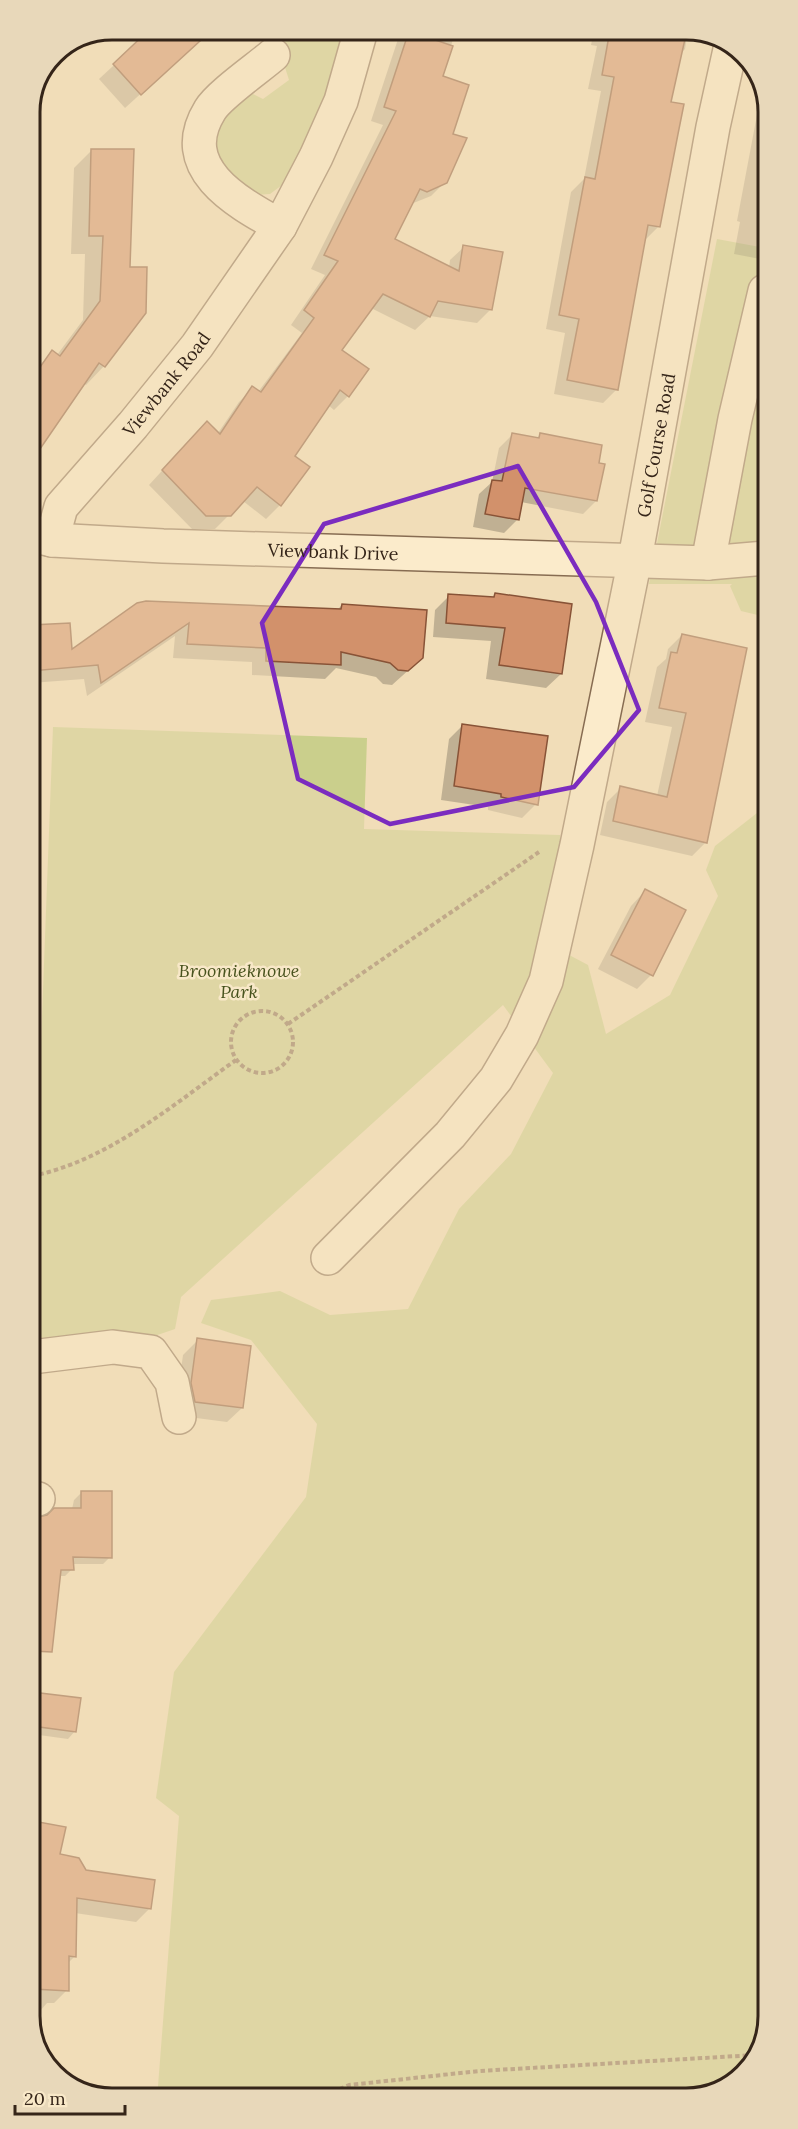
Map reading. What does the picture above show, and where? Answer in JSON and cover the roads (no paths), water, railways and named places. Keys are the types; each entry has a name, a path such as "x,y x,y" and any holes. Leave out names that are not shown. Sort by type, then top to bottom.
{"street":[{"name":"Viewbank Road","path":"42,538 61,507 133,425 197,346 280,226 316,157 341,101 358,41"},
{"name":"Golf Course Road","path":"328,1258 450,1135 496,1079 522,1035 546,981 580,834 635,559 713,127 729,55"},
{"path":"265,67 211,108 199,136 202,160 214,182 250,209 280,226"},
{"path":"708,563 735,419 758,321"},
{"name":"Viewbank Drive","path":"42,538 163,546 708,563 758,559"},
{"path":"41,1356 113,1347 151,1352 172,1382 178,1418"}],"park label":[{"name":"Broomieknowe Park","path":"239,980"}]}
